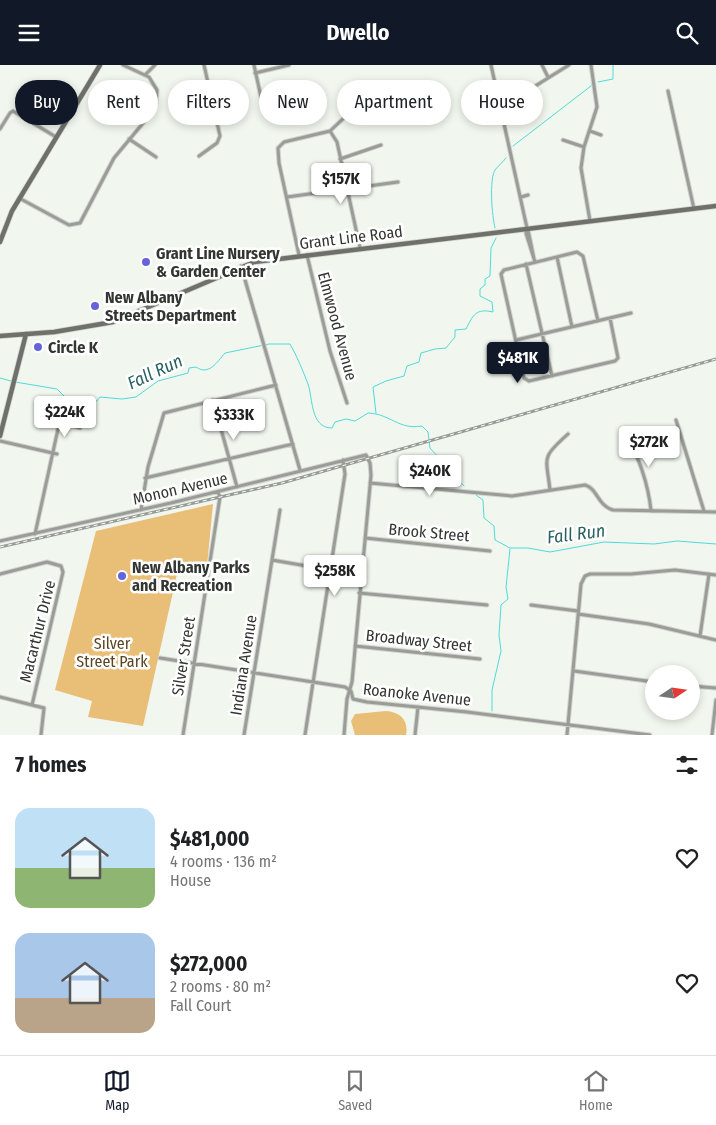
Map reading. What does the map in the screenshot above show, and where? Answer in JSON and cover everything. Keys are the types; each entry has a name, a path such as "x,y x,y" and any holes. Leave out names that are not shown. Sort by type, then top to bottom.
{"main road":[{"path":"0,242 8,217 100,65"},
{"name":"Grant Line Road","path":"0,336 54,332 113,322 254,261 716,206"},
{"path":"0,436 26,334"}],"street":[{"path":"19,198 69,225 80,223 114,158 144,122 156,103 156,86 146,75 123,65"},
{"path":"146,75 155,65"},
{"path":"199,156 217,143 220,137 204,65"},
{"path":"254,65 259,90"},
{"path":"255,73 289,65"},
{"path":"491,65 494,80"},
{"path":"542,65 548,77"},
{"path":"543,80 569,65"},
{"path":"590,221 582,174 584,147 598,103 591,65"},
{"path":"668,91 694,209"},
{"path":"0,129 13,111 56,137"},
{"path":"299,255 277,156 284,142 330,131 337,124"},
{"path":"505,125 534,261"},
{"path":"330,131 337,142 360,248"},
{"path":"590,131 601,135"},
{"path":"129,139 156,157"},
{"path":"563,140 584,147"},
{"path":"340,159 381,145"},
{"path":"287,197 398,183"},
{"path":"521,197 528,195"},
{"path":"598,321 583,256 577,253 534,261 526,265 504,270 501,274 524,378 529,381 615,361 618,358 610,318"},
{"name":"Elmwood Avenue","path":"307,254 330,351 347,403"},
{"path":"556,257 572,327"},
{"path":"526,265 552,376"},
{"path":"241,266 300,470"},
{"path":"516,340 631,313"},
{"path":"141,510 145,478 164,413 276,385"},
{"path":"214,400 237,487"},
{"path":"676,420 704,511"},
{"path":"35,534 52,452 61,426 65,424 80,428"},
{"path":"550,490 545,462 546,456 568,434"},
{"path":"623,436 632,447 650,498 652,511"},
{"path":"0,441 57,454"},
{"path":"145,478 293,444"},
{"name":"Monon Avenue","path":"0,541 141,510 364,454 371,465 370,483"},
{"path":"305,735 345,474 343,460"},
{"path":"344,735 355,647 370,483 519,496 585,485 591,487 598,500 610,509 716,511"},
{"name":"Silver Street","path":"183,735 220,497 218,491"},
{"name":"Indiana Avenue","path":"244,735 280,509"},
{"name":"Brook Street","path":"364,538 490,551"},
{"path":"272,560 330,570"},
{"name":"Macarthur Drive","path":"0,574 47,562 56,563 61,566 64,572 32,705"},
{"path":"567,735 580,584 587,574 631,575 670,570 716,575"},
{"path":"700,636 709,574"},
{"path":"359,593 487,605"},
{"path":"531,605 649,624 716,640"},
{"name":"Broadway Street","path":"355,647 480,659"},
{"name":"Roanoke Avenue","path":"160,658 313,682 350,690 352,698 355,700 650,735"},
{"path":"574,671 645,681"},
{"path":"700,687 716,688"},
{"path":"0,697 43,707 45,714 41,735"},
{"path":"712,735 716,700"},
{"path":"414,735 418,707"}],"green space":[{"name":"Silver Street Park","path":"213,504 207,566 201,568 179,565 143,726 88,717 92,701 55,690 96,531"},
{"path":"386,711 399,715 405,721 406,735 355,735 351,721 355,714"}],"waterway":[{"path":"598,82 613,79 613,65"},
{"path":"513,146 591,86"},
{"path":"495,228 492,207 493,175 506,158"},
{"path":"376,413 373,387 404,376 407,366 419,362 421,353 446,348 455,337 455,330 466,329 479,312 493,312 492,302 480,296 480,289 485,285 485,279 490,276 491,248 496,238"},
{"name":"Fall Run","path":"15,382 57,389 66,398 66,403 73,406 97,401 100,397 122,399 136,397 158,381 188,373 189,368 209,369 225,353 269,344 290,344 308,384 316,418 320,423 325,427 332,428 335,422 346,419 355,421 368,413 383,416 407,426 422,426 428,432 430,448 464,486"},
{"name":"Fall Run","path":"0,378 11,381"},
{"name":"Fall Run","path":"476,495 483,500 484,518 494,526 495,540 510,548 528,548 550,552 604,542 654,544 677,541 716,544"},
{"path":"492,711 492,690 501,651 499,635 501,605 508,599 506,587 510,549"}],"railway":[{"path":"0,547 282,483 716,359"}],"place":[{"name":"Grant Line Nursery & Garden Center","path":"146,262"},
{"name":"New Albany Streets Department","path":"95,306"},
{"name":"Circle K","path":"38,347"},
{"name":"New Albany Parks and Recreation","path":"122,576"}]}
